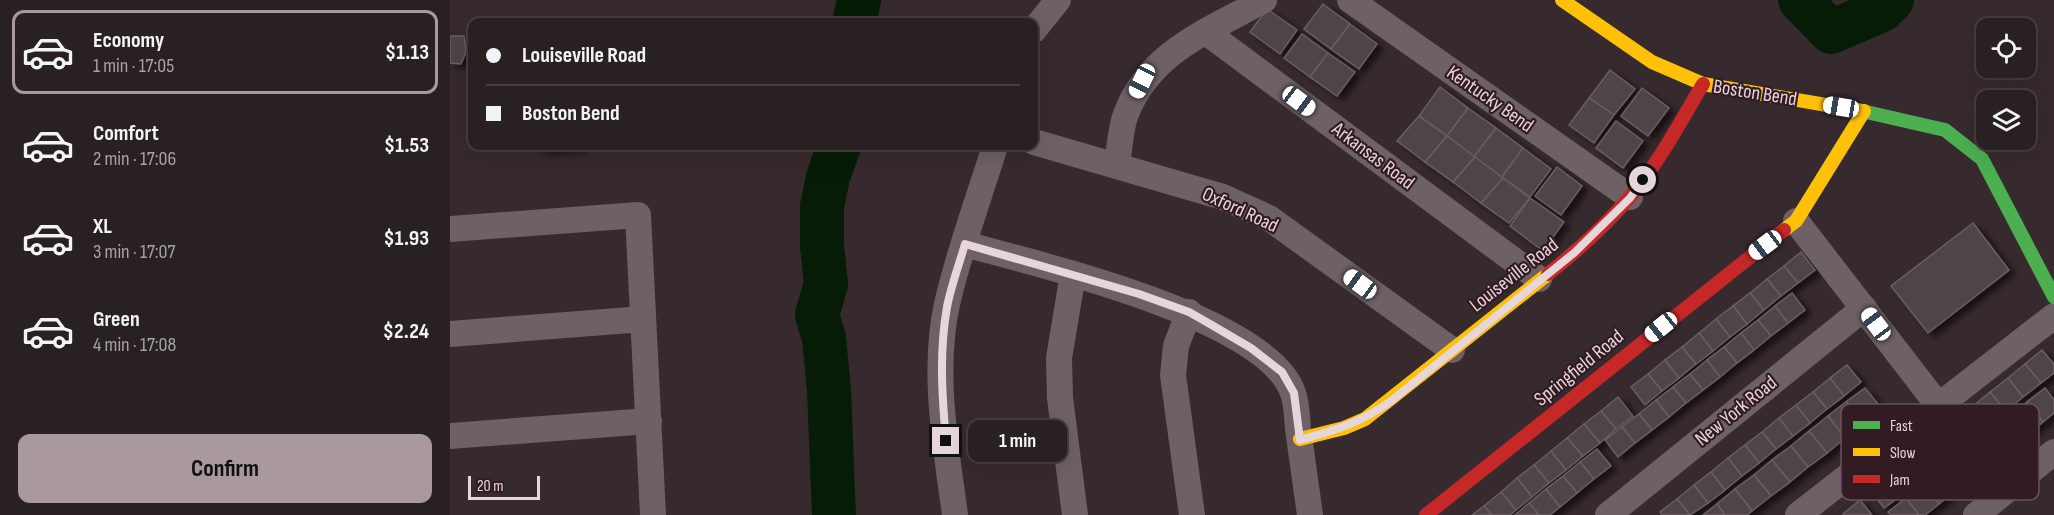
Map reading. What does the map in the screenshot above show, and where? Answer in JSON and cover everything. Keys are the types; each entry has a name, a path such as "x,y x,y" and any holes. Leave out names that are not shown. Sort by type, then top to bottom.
{"street":[{"path":"1038,25 1058,0"},
{"path":"1117,164 1125,116 1142,81 1170,52 1264,0"},
{"name":"Kentucky Bend","path":"1350,0 1630,198"},
{"name":"Boston Bend","path":"1562,0 1652,62 1703,84 1864,111 1945,130 1982,159 2054,297"},
{"name":"Arkansas Road","path":"1206,32 1539,279"},
{"name":"Louiseville Road","path":"1300,440 1344,428 1365,419 1574,253 1630,198 1656,163 1703,84"},
{"name":"Springfield Road","path":"1426,515 1796,221 1864,111"},
{"name":"Oxford Road","path":"1038,143 1117,164 1223,197 1269,218 1452,350"},
{"path":"955,515 941,377 947,304 994,150"},
{"path":"450,229 638,215 653,515"},
{"path":"1796,221 1937,404"},
{"path":"965,244 1073,274 1189,312 1251,348 1282,372 1294,393 1310,515"},
{"path":"1073,274 1059,358 1060,398 1075,515"},
{"name":"New York Road","path":"1608,515 1864,308"},
{"path":"1189,312 1176,346 1173,375 1192,515"},
{"path":"1939,404 2054,316"},
{"path":"450,334 643,320"},
{"path":"450,436 649,421"},
{"path":"2039,464 2054,452"},
{"path":"1798,515 1841,481"},
{"path":"1976,515 1995,500"}],"building":[{"path":"1323,4 1350,24 1331,49 1304,29"},
{"path":"1267,9 1297,30 1280,54 1250,32"},
{"path":"1350,24 1377,44 1359,69 1331,49"},
{"path":"1302,34 1328,53 1310,77 1284,58"},
{"path":"450,36 464,36 466,52 461,64 450,63"},
{"path":"1328,53 1355,72 1337,96 1310,77"},
{"path":"1610,70 1635,89 1614,115 1589,98"},
{"path":"1440,87 1468,108 1447,136 1419,116"},
{"path":"1642,88 1669,108 1648,136 1621,116"},
{"path":"1589,98 1614,115 1594,143 1569,125"},
{"path":"1468,108 1496,128 1474,157 1447,136"},
{"path":"1419,116 1447,136 1425,162 1397,141"},
{"path":"1616,121 1643,141 1623,168 1596,148"},
{"path":"1496,128 1523,148 1502,177 1474,157"},
{"path":"1447,136 1475,157 1453,182 1425,162"},
{"path":"1523,148 1551,169 1530,197 1502,177"},
{"path":"1475,157 1503,178 1481,203 1453,182"},
{"path":"1557,167 1582,186 1561,215 1535,196"},
{"path":"1503,178 1530,198 1509,223 1481,203"},
{"path":"1530,198 1564,222 1543,251 1510,226"},
{"path":"1973,223 2009,270 1928,333 1891,286"},
{"path":"1801,252 1815,270 1798,283 1784,266"},
{"path":"1784,266 1798,283 1781,296 1767,279"},
{"path":"1767,279 1781,296 1764,310 1750,293"},
{"path":"1750,293 1764,310 1747,324 1733,306"},
{"path":"1792,293 1805,310 1788,323 1775,306"},
{"path":"1733,306 1747,324 1730,337 1716,319"},
{"path":"1775,306 1788,323 1771,336 1758,320"},
{"path":"1716,319 1730,337 1713,351 1699,333"},
{"path":"1758,320 1771,336 1754,350 1741,333"},
{"path":"1699,333 1713,351 1696,364 1682,347"},
{"path":"1741,333 1754,350 1737,363 1724,347"},
{"path":"1682,347 1696,364 1679,378 1665,360"},
{"path":"1724,347 1737,363 1720,377 1707,360"},
{"path":"2042,350 2054,364 2054,373 2041,383 2025,364"},
{"path":"1665,360 1679,378 1662,391 1648,374"},
{"path":"1707,360 1720,377 1703,390 1690,374"},
{"path":"2025,364 2041,383 2023,397 2008,378"},
{"path":"1847,365 1861,382 1844,396 1830,378"},
{"path":"1648,374 1662,391 1645,405 1631,387"},
{"path":"1690,374 1703,390 1686,403 1673,387"},
{"path":"1830,378 1844,396 1827,409 1813,392"},
{"path":"2008,378 2023,397 2014,404 2000,404 1990,392"},
{"path":"1673,387 1686,403 1669,417 1656,400"},
{"path":"1865,388 1878,404 1848,404 1846,402"},
{"path":"2045,388 2054,400 2054,413 2043,422 2039,417 2039,404 2027,402"},
{"path":"1813,392 1827,409 1810,423 1796,405"},
{"path":"1990,392 2000,404 1975,404"},
{"path":"1618,397 1633,416 1616,429 1601,411"},
{"path":"1656,400 1669,417 1652,430 1639,414"},
{"path":"1796,405 1810,423 1793,436 1779,418"},
{"path":"1841,406 1841,433 1828,416"},
{"path":"1601,411 1616,429 1600,443 1584,424"},
{"path":"1639,414 1652,430 1635,443 1622,427"},
{"path":"1828,416 1841,433 1841,441 1827,453 1809,431"},
{"path":"1779,418 1793,436 1776,449 1762,432"},
{"path":"1584,424 1600,443 1583,456 1567,438"},
{"path":"1622,427 1635,443 1618,457 1605,440"},
{"path":"1809,431 1827,453 1808,467 1791,446"},
{"path":"1762,432 1776,449 1759,463 1745,445"},
{"path":"1567,438 1583,456 1566,470 1551,451"},
{"path":"1745,445 1759,463 1742,476 1728,458"},
{"path":"1791,446 1808,467 1790,482 1772,460"},
{"path":"1597,449 1611,466 1594,479 1580,462"},
{"path":"1551,451 1566,470 1549,483 1534,465"},
{"path":"1728,458 1742,476 1725,490 1711,472"},
{"path":"1772,460 1790,482 1771,496 1754,475"},
{"path":"1580,462 1594,479 1577,493 1563,476"},
{"path":"1534,465 1549,483 1532,497 1517,478"},
{"path":"1711,472 1725,490 1708,503 1694,485"},
{"path":"1754,475 1771,496 1752,511 1735,489"},
{"path":"1563,476 1577,493 1560,507 1546,489"},
{"path":"1517,478 1532,497 1516,510 1501,492"},
{"path":"1694,485 1708,503 1690,515 1677,499"},
{"path":"1546,489 1560,507 1550,515 1539,515 1529,503"},
{"path":"1735,489 1752,511 1747,515 1725,515 1717,504"},
{"path":"1501,492 1516,510 1510,515 1492,515 1484,506"},
{"path":"1677,499 1690,515 1662,515 1660,512"},
{"path":"1860,500 1872,515 1843,514"},
{"path":"1878,500 1895,500 1884,508"},
{"path":"1903,500 1908,500 1919,515 1891,515 1888,512"},
{"path":"1908,500 1936,500 1939,504 1925,515 1919,515"},
{"path":"1529,503 1539,515 1515,515"},
{"path":"1717,504 1725,515 1703,515"},
{"path":"1484,506 1492,515 1472,515"}],"waterway":[{"path":"855,18 859,0"},
{"path":"1800,0 1831,32 1882,10 1892,0"},
{"path":"834,515 829,390 824,338 817,315 826,284 822,246 822,206 828,177 838,150"}],"traffic: fast":[{"path":"1862,111 1945,130 1982,159 2054,297"}],"traffic: slow":[{"path":"1562,0 1652,62 1703,84 1862,111"},
{"path":"1784,230 1796,221 1864,111"},
{"path":"1300,439 1344,428 1365,419 1548,274"}],"traffic: jam":[{"path":"1548,274 1590,238 1640,185 1660,157 1703,84"},
{"path":"1426,515 1784,230"}],"route":[{"path":"946,441 941,377 942,340 947,304 965,244 1139,294 1189,312 1210,324 1251,348 1282,372 1294,393 1300,440 1344,428 1365,419 1391,401 1504,307 1574,253 1630,198 1643,180"}]}
